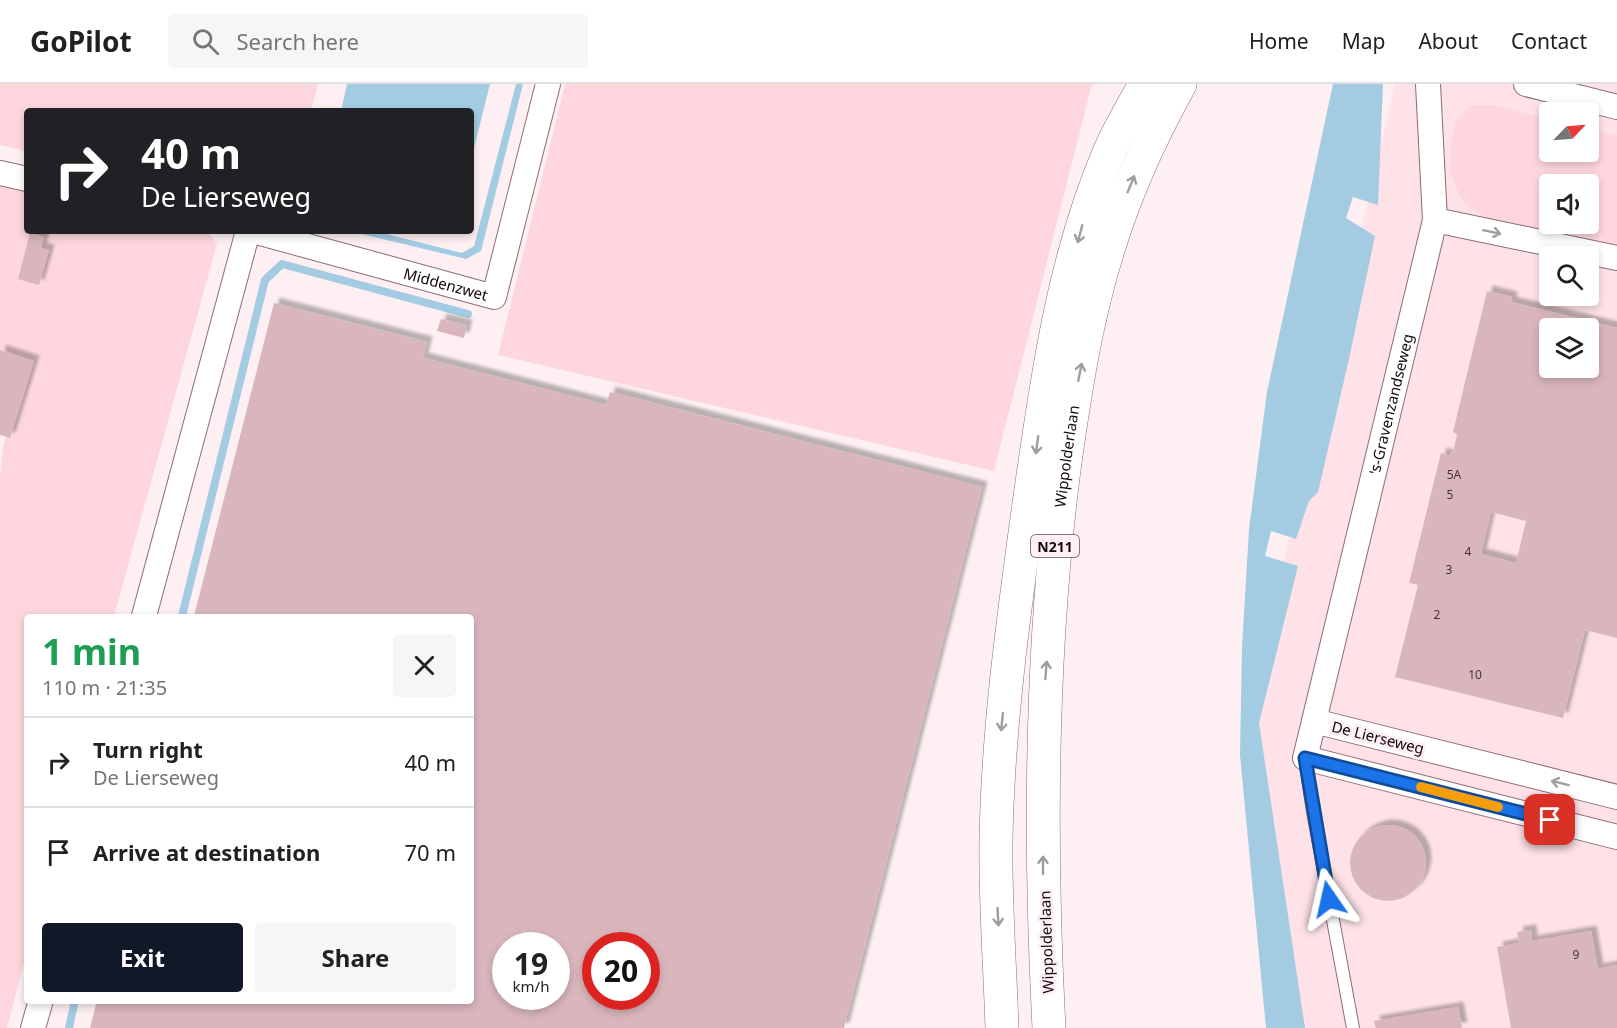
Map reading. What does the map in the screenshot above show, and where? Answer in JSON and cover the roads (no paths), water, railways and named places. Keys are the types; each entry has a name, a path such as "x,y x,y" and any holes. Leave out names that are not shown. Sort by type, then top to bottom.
{"main road":[{"name":"Wippolderlaan","path":"1002,1028 996,839 1002,731 1012,630 1039,433 1069,276 1084,223 1110,151 1145,84"},
{"name":"Wippolderlaan","path":"1049,1028 1044,928 1045,682 1059,512 1072,411 1098,286 1117,221 1157,126 1180,84"}],"street":[{"name":"Middenzwet","path":"264,234 494,297 548,84"},
{"name":"'s-Gravenzandseweg","path":"1314,721 1435,220 1428,84"},
{"path":"1526,84 1617,107"},
{"path":"0,173 24,178"},
{"path":"1435,220 1617,258"},
{"path":"145,614 247,234"},
{"name":"De Lierseweg","path":"1305,758 1314,721 1617,797"},
{"path":"1305,758 1617,837"},
{"path":"33,1028 40,1004"}],"lane":[{"path":"1305,758 1353,1028"}],"water":[{"path":"347,84 490,84 474,148 474,108 342,108"},
{"path":"516,84 523,84 481,251 466,259 362,234 386,234 462,253 474,246"},
{"path":"1333,84 1383,84 1378,205 1353,197 1346,218 1375,236 1318,492 1309,501 1296,539 1271,531 1265,556 1298,566 1259,723 1305,1028 1266,1028 1240,755 1242,647 1249,529 1267,392"}],"waterway":[{"path":"182,614 265,280 282,264 468,314"},
{"path":"69,1028 74,1004"}]}
